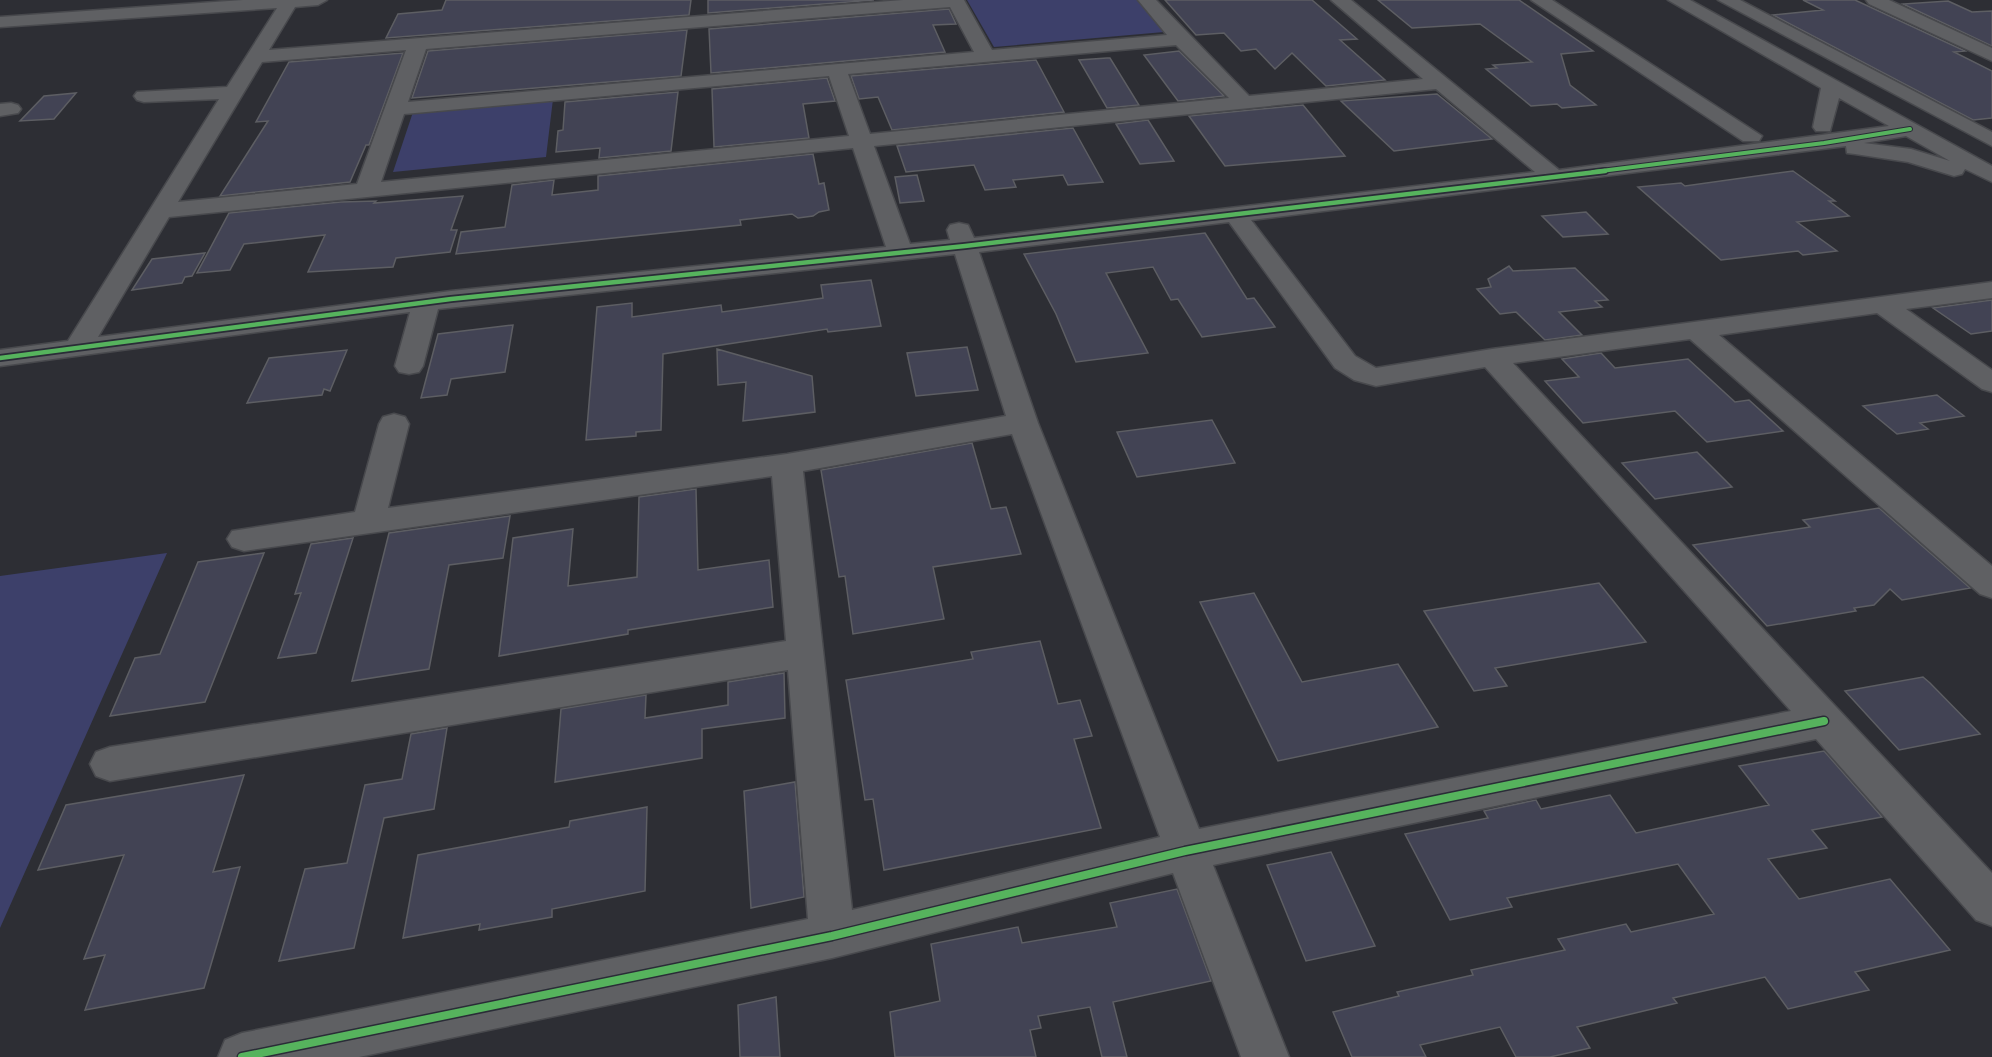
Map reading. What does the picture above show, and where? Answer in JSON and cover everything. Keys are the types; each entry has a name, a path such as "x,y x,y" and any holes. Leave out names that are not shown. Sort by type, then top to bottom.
{"street":[{"path":"3,25 39,0"},
{"path":"3,25 318,0"},
{"path":"1147,0 1181,39 1244,102"},
{"path":"1340,0 1546,170"},
{"path":"1540,0 1751,136"},
{"path":"1677,0 1901,124 1992,183"},
{"path":"1727,0 1992,140"},
{"path":"1875,0 1992,55"},
{"path":"255,57 956,1 986,56"},
{"path":"83,337 289,2"},
{"path":"395,110 1181,39"},
{"path":"368,189 418,44"},
{"path":"837,70 897,244"},
{"path":"160,212 368,189 1440,83"},
{"path":"1824,135 1832,86"},
{"path":"144,96 233,93"},
{"path":"962,238 1546,170 1901,124"},
{"path":"0,358 83,337 897,244 1235,214 1546,170 1751,136 1824,135 1911,156 1981,175 1992,195"},
{"path":"1235,214 1345,362 1364,374 1386,376 1492,357 1992,290"},
{"path":"962,238 1023,423 1265,1057"},
{"path":"0,336 83,337 426,303 897,244"},
{"path":"409,366 426,303"},
{"path":"1882,305 1992,383"},
{"path":"1698,331 1992,585"},
{"path":"1492,357 1992,905"},
{"path":"244,539 787,464 1023,423"},
{"path":"368,523 394,424"},
{"path":"787,464 803,653 832,936"},
{"path":"110,764 803,653"},
{"path":"242,1057 832,936 1185,851 1824,721"}],"shaded area":[{"path":"967,0 1137,0 1164,32 994,47"},
{"path":"553,99 546,157 393,172 413,112"},
{"path":"167,553 0,928 0,576"}],"building":[{"path":"446,0 691,0 689,15 386,38 398,14 442,10"},
{"path":"708,0 874,0 708,13"},
{"path":"1165,0 1312,0 1357,39 1340,40 1385,80 1326,86 1292,53 1275,69 1256,49 1241,51 1224,33 1196,35"},
{"path":"1378,0 1519,0 1593,51 1561,54 1570,85 1596,105 1562,108 1557,104 1531,106 1486,69 1497,68 1493,65 1532,62 1480,24 1412,28"},
{"path":"1803,0 1855,0 1965,51 1954,52 1992,71 1992,118 1973,120 1773,15 1823,10"},
{"path":"1948,1 1972,12 1992,11 1992,46 1903,4"},
{"path":"949,9 956,24 933,25 945,52 711,73 709,29"},
{"path":"687,30 681,76 412,98 428,51"},
{"path":"1179,51 1224,96 1178,101 1144,55"},
{"path":"403,53 369,145 366,145 350,182 220,196 268,121 256,122 289,62"},
{"path":"1110,58 1139,105 1107,108 1079,60"},
{"path":"1036,60 1064,112 892,130 878,97 859,99 851,76"},
{"path":"827,78 835,101 803,104 809,138 714,147 712,89"},
{"path":"678,92 671,151 599,158 600,148 556,152 558,131 563,130 565,102"},
{"path":"76,93 54,119 20,121 44,96"},
{"path":"1437,94 1492,139 1394,151 1341,101"},
{"path":"1303,105 1345,156 1225,166 1189,116"},
{"path":"1148,120 1174,161 1140,164 1116,124"},
{"path":"1073,128 1103,182 1068,185 1063,175 1013,180 1016,187 985,190 974,165 906,172 897,146"},
{"path":"813,154 819,184 824,183 829,210 813,216 798,218 792,214 740,220 741,225 456,254 461,232 505,227 512,185 554,180 552,195 598,190 598,176"},
{"path":"1793,171 1835,201 1829,201 1849,216 1797,222 1837,251 1803,255 1798,251 1721,260 1638,187 1681,183 1685,186"},
{"path":"917,175 924,201 900,203 895,177"},
{"path":"463,196 451,230 457,230 450,252 396,258 393,267 308,272 325,235 244,244 230,270 197,273 229,213 341,202 376,201 374,203"},
{"path":"1586,212 1608,234 1563,237 1542,216"},
{"path":"1205,233 1247,299 1254,298 1275,327 1202,337 1178,299 1171,300 1153,267 1106,273 1148,353 1076,362 1056,314 1024,254"},
{"path":"205,253 192,276 185,277 182,283 132,290 152,259"},
{"path":"1509,266 1513,271 1575,268 1608,300 1595,301 1602,307 1559,312 1582,335 1545,340 1516,312 1500,314 1477,289 1491,287 1488,279"},
{"path":"871,280 881,326 828,332 827,329 663,354 661,430 636,432 636,436 586,440 597,307 632,303 632,317 721,305 722,312 823,298 821,285"},
{"path":"1992,300 1992,331 1971,334 1933,308"},
{"path":"513,325 505,372 451,379 447,395 421,398 438,334"},
{"path":"967,347 978,390 916,396 907,353"},
{"path":"717,349 812,376 815,412 743,421 746,382 718,385"},
{"path":"347,350 330,391 324,389 322,395 247,403 269,358"},
{"path":"1601,353 1615,368 1688,359 1735,402 1749,400 1783,431 1707,442 1675,411 1583,423 1545,381 1579,377 1562,359"},
{"path":"1937,395 1964,416 1920,423 1928,429 1897,434 1863,406"},
{"path":"1212,420 1235,463 1137,477 1117,432"},
{"path":"972,443 991,509 1006,507 1021,554 933,567 944,619 853,634 845,576 839,577 821,470"},
{"path":"1697,452 1732,487 1655,499 1622,463"},
{"path":"696,489 698,570 769,560 773,607 628,630 628,634 499,656 513,538 573,529 568,586 637,577 639,497"},
{"path":"1879,508 1970,588 1902,600 1890,589 1874,605 1854,608 1856,611 1767,626 1693,545 1810,527 1803,520"},
{"path":"510,516 503,558 449,565 429,669 352,681 389,533"},
{"path":"353,538 316,653 278,658 301,593 295,594 311,544"},
{"path":"264,553 205,702 110,716 135,658 160,654 198,562"},
{"path":"1599,583 1646,642 1495,668 1507,686 1474,691 1424,611"},
{"path":"1254,593 1302,682 1398,664 1438,727 1278,761 1200,602"},
{"path":"1040,641 1058,704 1080,700 1092,736 1074,739 1101,828 884,870 873,799 865,800 846,680 973,659 971,652"},
{"path":"784,673 785,718 702,729 702,758 555,782 561,709 646,695 645,718 728,705 728,682"},
{"path":"1923,677 1980,734 1899,750 1845,691"},
{"path":"447,728 434,809 384,818 354,948 279,961 305,869 347,863 365,785 402,779 411,734"},
{"path":"1824,751 1882,817 1812,830 1827,848 1768,859 1799,899 1890,879 1950,950 1855,972 1869,990 1788,1009 1765,977 1673,998 1677,1003 1577,1027 1590,1048 1550,1057 1516,1057 1500,1027 1420,1045 1426,1057 1352,1057 1333,1012 1399,996 1397,992 1473,975 1471,970 1565,950 1558,939 1626,924 1631,932 1714,914 1678,864 1507,898 1512,907 1450,920 1405,834 1488,818 1484,811 1536,800 1541,809 1610,795 1636,833 1769,805 1739,766"},
{"path":"244,775 213,872 240,867 204,988 85,1010 105,955 84,959 124,855 38,870 66,805"},
{"path":"795,782 804,897 751,908 744,791"},
{"path":"647,807 645,891 552,909 552,917 479,930 480,924 403,938 418,855 569,827 570,821"},
{"path":"1331,852 1375,946 1306,961 1267,865"},
{"path":"1177,889 1211,981 1113,1002 1127,1057 1102,1057 1090,1007 1038,1016 1041,1028 1030,1030 1036,1057 895,1057 890,1012 940,1001 931,944 1018,927 1022,943 1117,927 1110,903"},
{"path":"776,997 780,1057 740,1057 738,1005"}],"cycle path":[{"path":"0,358 451,299 965,246 1554,177 1824,143 1910,129"},
{"path":"242,1057 832,936 1185,851 1824,721"}]}
